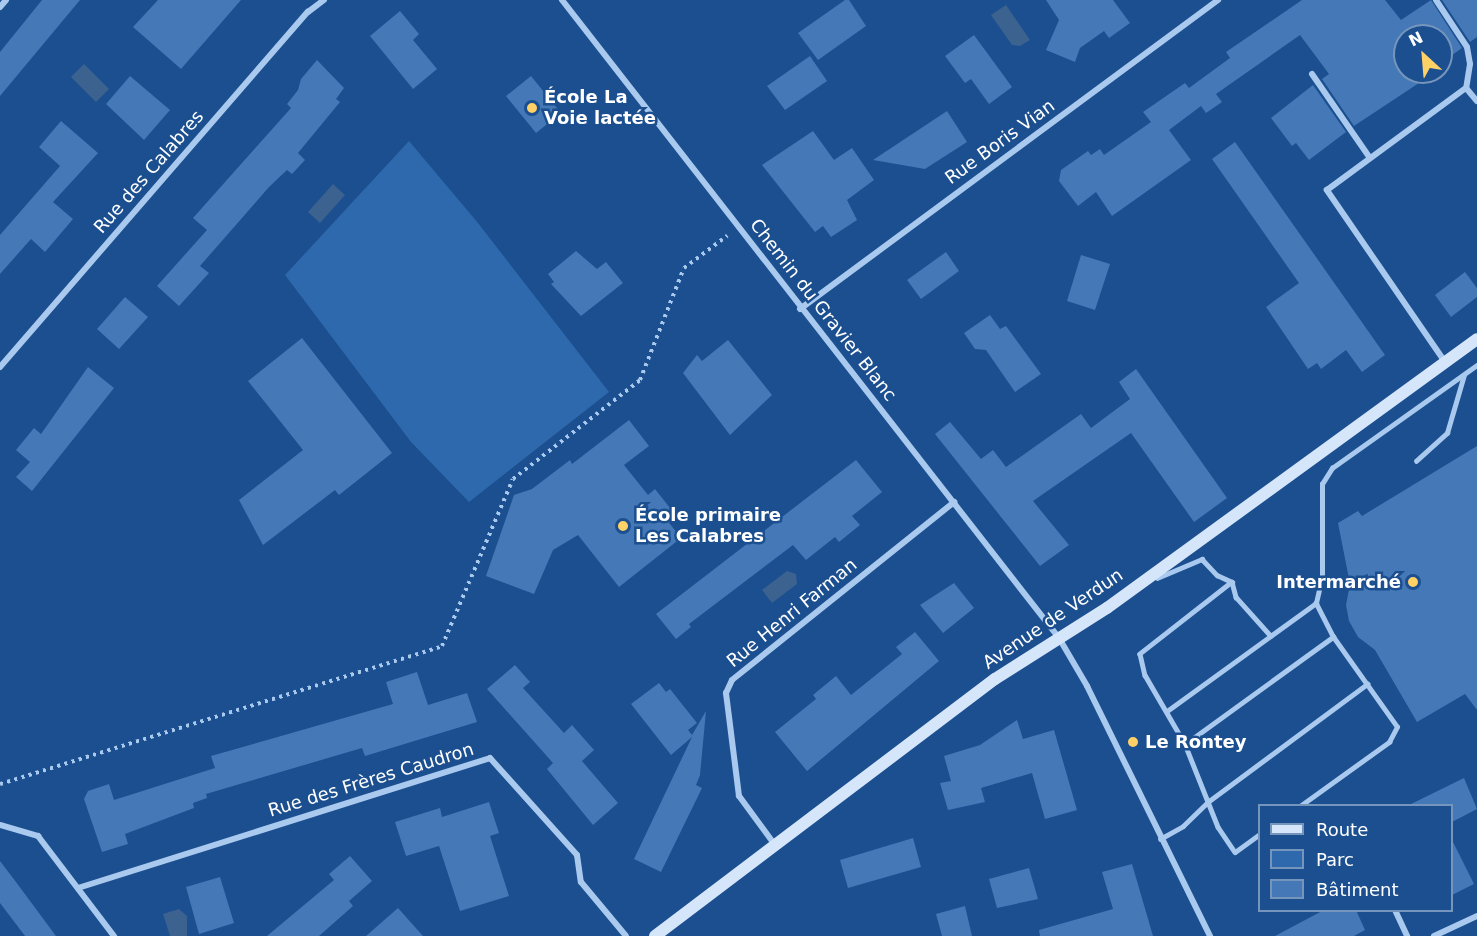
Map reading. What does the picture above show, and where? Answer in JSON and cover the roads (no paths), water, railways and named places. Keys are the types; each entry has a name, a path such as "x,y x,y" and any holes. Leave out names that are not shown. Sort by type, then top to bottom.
{"main road":[{"name":"Avenue de Verdun","path":"655,936 995,679 1132,588 1477,339"}],"street":[{"path":"0,7 6,0"},
{"name":"Rue des Calabres","path":"0,367 308,12 324,0"},
{"name":"Chemin du Gravier Blanc","path":"562,0 800,309 1059,638 1087,686 1160,839 1210,936"},
{"name":"Rue Boris Vian","path":"800,309 1218,0"},
{"path":"1436,0 1467,46 1470,64 1466,88 1327,190 1446,362"},
{"path":"1312,74 1370,158"},
{"path":"1466,88 1477,101"},
{"name":"Rue Henri Farman","path":"775,845 739,796 726,693 732,680 954,502"},
{"name":"Rue des Frères Caudron","path":"78,888 490,758 577,855 581,882 626,936"},
{"path":"0,825 38,836 114,936"},
{"path":"1396,912 1407,936"},
{"path":"1434,936 1477,916"}],"lane":[{"path":"1303,804 1389,742 1397,727 1333,636 1316,603 1322,576 1322,484 1332,468 1477,365"},
{"path":"1416,461 1447,433 1465,374"},
{"path":"1132,588 1202,559 1217,575 1232,582"},
{"path":"1232,582 1236,597 1271,636"},
{"path":"1232,582 1140,654 1145,675 1185,744 1218,827 1235,852 1258,835"},
{"path":"1167,711 1316,603"},
{"path":"1185,744 1333,636"},
{"path":"1160,839 1183,826 1209,801 1367,684"}],"place":[{"name":"École La Voie lactée","path":"532,108"},
{"name":"École primaire Les Calabres","path":"623,526"},
{"name":"Intermarché","path":"1413,582"},
{"name":"Le Rontey","path":"1133,742"}]}
